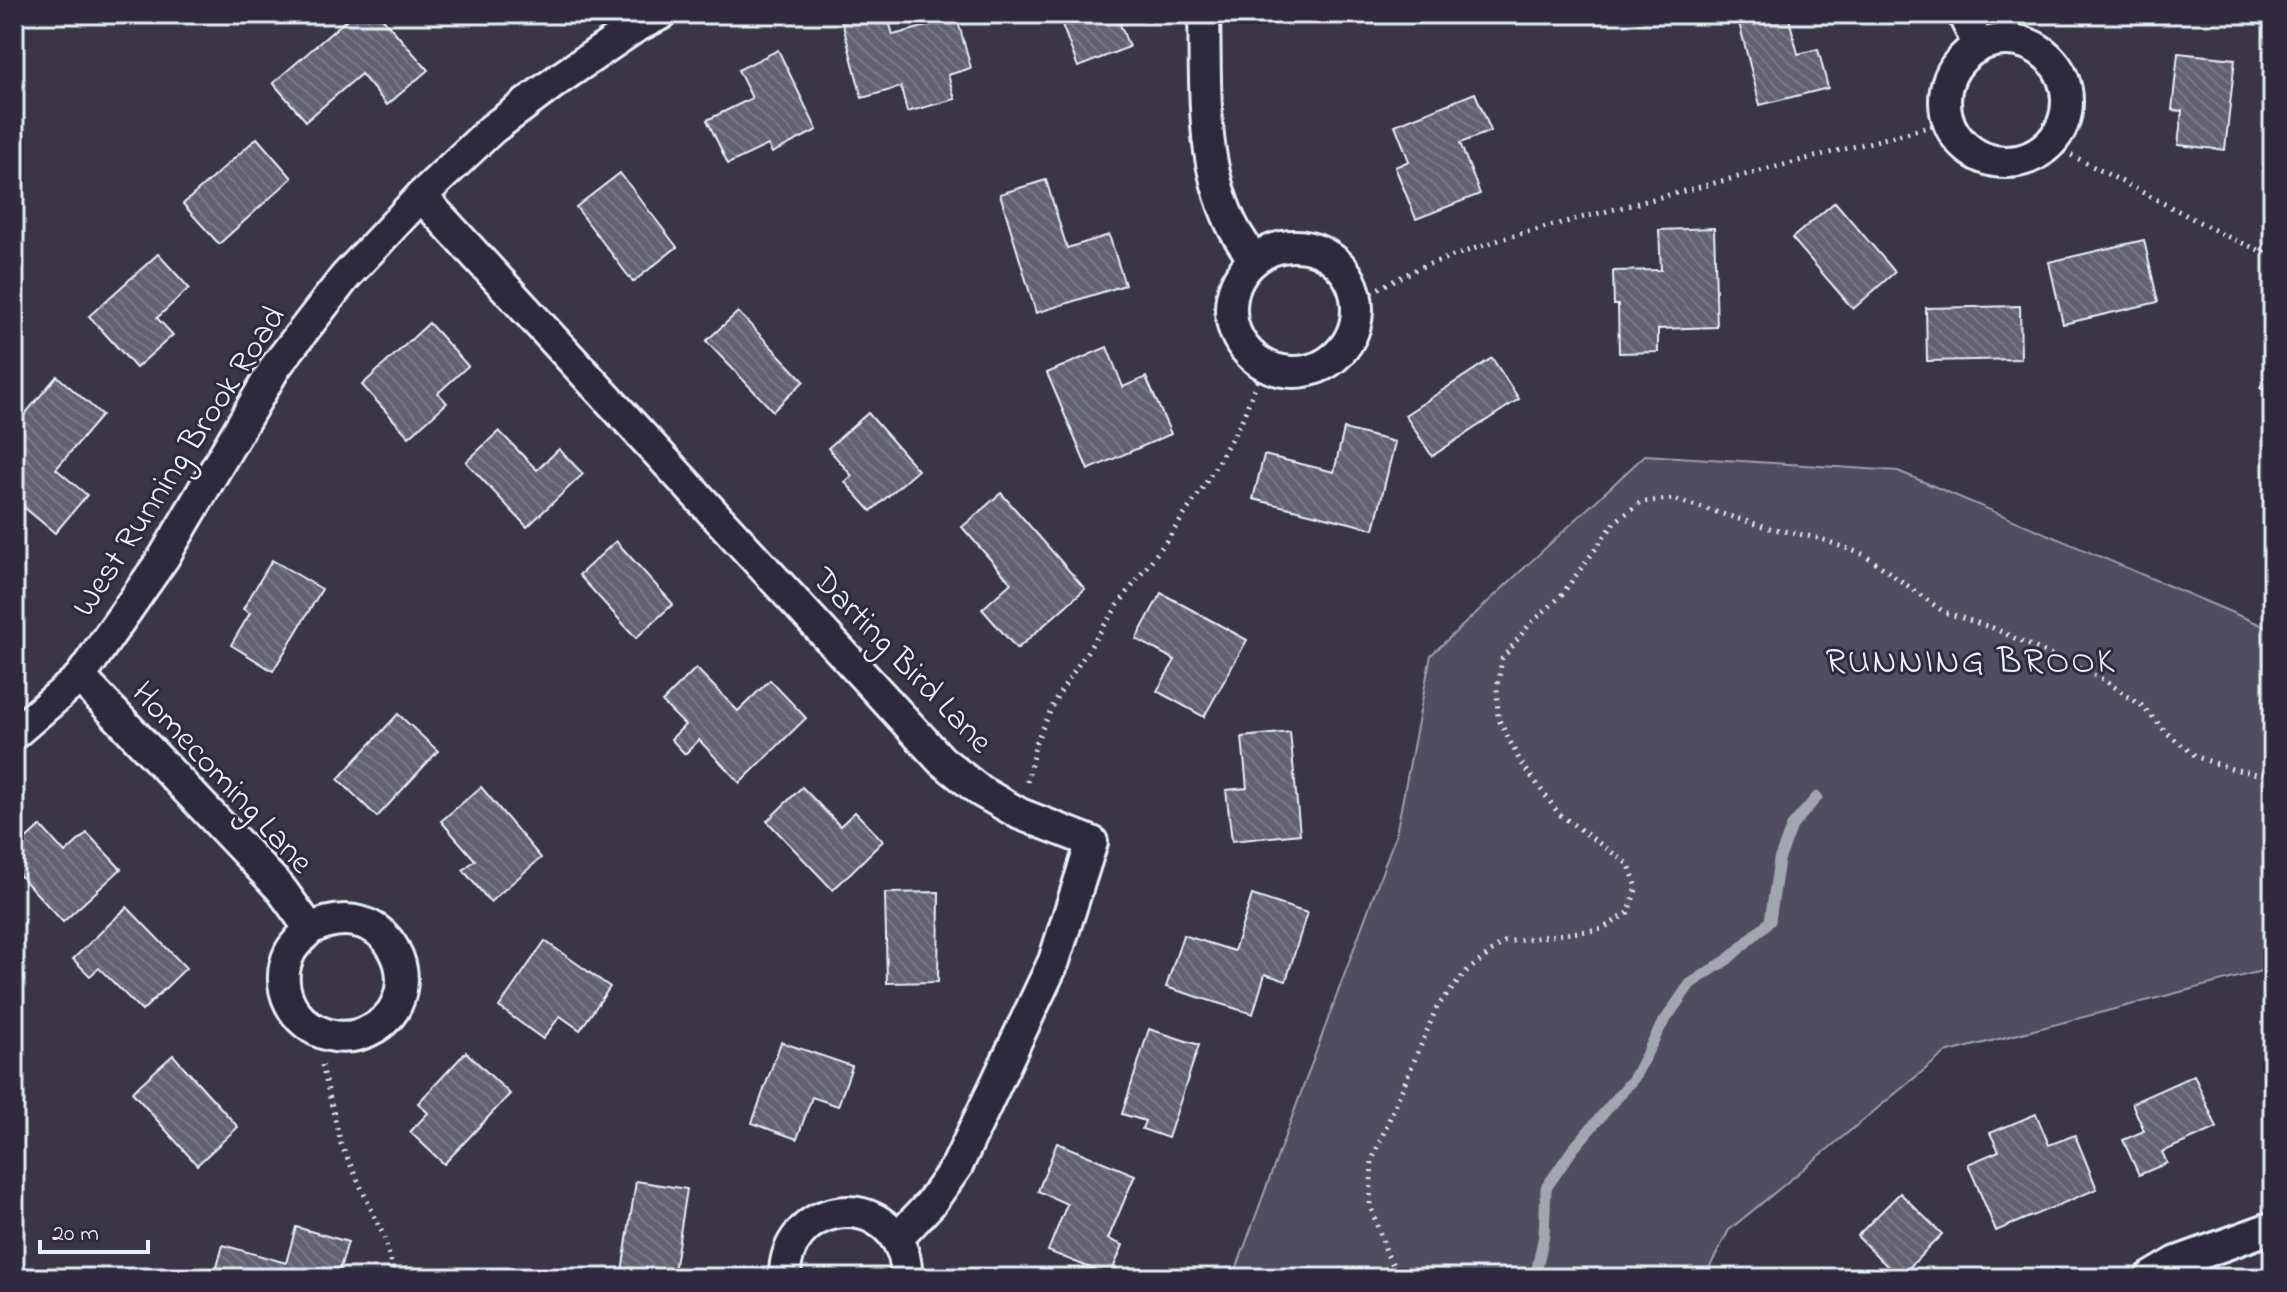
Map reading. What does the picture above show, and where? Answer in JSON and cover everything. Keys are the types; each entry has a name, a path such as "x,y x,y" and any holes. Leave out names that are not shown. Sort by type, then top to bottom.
{"street":[{"name":"West Running Brook Road","path":"14,734 80,677 164,557 276,366 345,277 421,196 492,129 559,79 634,28 661,14"},
{"path":"1204,14 1207,135 1211,169 1232,227 1254,260"},
{"path":"1963,14 1979,46"},
{"path":"2001,40 2023,42 2041,50 2064,78 2067,99 2064,122 2050,144 2029,158 1998,162 1980,157 1964,146 1948,122 1945,101 1950,77 1963,57 1979,46 2001,40"},
{"name":"Darting Bird Lane","path":"421,196 941,760 980,791 1020,814 1092,842 1054,961 957,1166 930,1204 897,1239"},
{"path":"1290,246 1323,253 1339,265 1349,278 1357,299 1356,323 1349,341 1337,355 1323,365 1294,372 1280,371 1264,364 1247,351 1239,339 1232,317 1233,295 1241,275 1254,260 1290,246"},
{"name":"Homecoming Lane","path":"80,677 281,889 310,929"},
{"name":"Homecoming Lane","path":"345,918 360,921 380,932 394,947 401,965 401,988 393,1010 383,1022 367,1032 350,1037 318,1032 293,1011 285,989 284,972 290,950 310,929 327,921 345,918"},
{"path":"785,1278 784,1262 792,1241 808,1224 836,1212 861,1213 880,1222 897,1239 905,1256 907,1278"},
{"path":"2150,1278 2177,1262 2273,1227"}],"path":[{"path":"1357,299 1421,267 1508,237 1948,122"},
{"path":"2050,144 2226,236 2273,256"},
{"path":"2262,251 2273,235"},
{"path":"1020,814 1036,742 1057,697 1118,605 1204,486 1241,422 1264,364"},
{"path":"1400,1278 1387,1254 1370,1205 1372,1160 1437,1007 1467,971 1504,942 1602,929 1628,913 1637,887 1629,865 1559,814 1520,761 1498,718 1497,688 1502,659 1529,625 1560,597 1616,521 1641,502 1673,499 1769,528 1818,538 1865,555 1944,612 1993,628 2104,680 2141,705 2168,734 2197,757 2232,769 2273,777"},
{"path":"318,1032 323,1075 341,1144 384,1237 395,1278"}],"shaded area":[{"path":"1645,455 1898,471 2273,630 2273,968 1945,1053 1729,1230 1704,1278 1231,1278 1396,834 1431,655"}],"building":[{"path":"353,14 379,14 428,70 387,105 361,74 306,121 273,83"},
{"path":"840,14 887,14 893,35 957,18 971,68 948,75 955,99 907,112 901,87 862,98"},
{"path":"1058,14 1116,14 1129,47 1078,67"},
{"path":"1296,14 1389,14 1389,16 1297,23"},
{"path":"1513,14 1551,14 1514,21"},
{"path":"1788,14 1798,54 1818,49 1828,88 1760,105 1737,15"},
{"path":"778,50 817,130 772,153 768,145 728,164 707,120 752,98 738,70"},
{"path":"2178,53 2235,59 2225,150 2178,145 2182,111 2172,110"},
{"path":"1475,93 1491,131 1460,143 1480,194 1416,219 1395,167 1409,161 1395,125"},
{"path":"257,138 292,178 219,244 183,204"},
{"path":"620,173 677,247 633,282 576,207"},
{"path":"1046,180 1067,248 1109,235 1125,285 1036,313 1000,194"},
{"path":"1835,202 1895,272 1853,309 1792,238"},
{"path":"1714,228 1717,327 1658,329 1658,352 1619,353 1618,305 1614,305 1613,271 1661,270 1659,230"},
{"path":"2144,240 2158,302 2063,324 2049,262"},
{"path":"158,254 189,288 157,318 173,335 136,368 89,316"},
{"path":"2020,306 2021,359 1927,361 1926,308"},
{"path":"738,312 804,381 773,411 706,341"},
{"path":"429,323 468,366 438,393 447,403 409,437 362,385"},
{"path":"1107,347 1123,387 1146,377 1171,434 1088,470 1047,373"},
{"path":"1492,358 1519,399 1432,456 1405,415"},
{"path":"2273,359 2273,393 2260,388"},
{"path":"57,376 102,415 56,469 87,495 55,533 14,499 14,427"},
{"path":"868,413 918,470 871,511 845,482 852,476 828,448"},
{"path":"1344,429 1395,442 1374,529 1253,499 1264,455 1334,472"},
{"path":"499,431 537,470 559,449 583,474 527,527 466,462"},
{"path":"1001,493 1085,589 1017,649 982,609 1011,583 962,527"},
{"path":"616,541 673,604 636,638 579,575"},
{"path":"272,560 322,589 273,671 231,645 250,613 243,609"},
{"path":"1161,593 1247,640 1204,717 1157,691 1175,660 1136,639"},
{"path":"696,668 738,711 770,680 806,718 740,783 699,740 685,754 671,739 685,725 662,702"},
{"path":"398,714 438,751 377,817 338,779"},
{"path":"1290,732 1300,834 1232,841 1226,790 1247,788 1242,737"},
{"path":"481,787 541,858 490,902 463,870 475,860 441,821"},
{"path":"802,787 840,826 855,812 883,841 833,890 767,821"},
{"path":"41,826 65,853 87,833 121,869 63,922 14,869 14,850"},
{"path":"939,892 938,982 887,983 885,893"},
{"path":"1252,895 1307,913 1286,981 1265,974 1253,1014 1166,987 1183,935 1234,951"},
{"path":"127,907 186,968 142,1011 99,968 90,976 73,959"},
{"path":"545,941 610,987 580,1030 560,1016 543,1039 499,1007"},
{"path":"1149,1029 1199,1045 1168,1138 1142,1129 1145,1121 1122,1114"},
{"path":"781,1042 852,1066 838,1106 812,1097 797,1139 752,1123"},
{"path":"466,1052 510,1094 444,1164 410,1132 428,1113 418,1103"},
{"path":"173,1055 238,1127 197,1165 132,1092"},
{"path":"2194,1075 2217,1128 2162,1152 2167,1163 2139,1175 2123,1140 2144,1131 2132,1103"},
{"path":"2036,1114 2049,1145 2075,1135 2097,1189 1996,1231 1968,1164 1999,1151 1990,1133"},
{"path":"1057,1143 1135,1175 1108,1239 1123,1245 1110,1276 1048,1251 1067,1204 1038,1191"},
{"path":"636,1181 687,1189 673,1278 621,1278"},
{"path":"1900,1193 1942,1234 1899,1278 1857,1236"},
{"path":"296,1227 348,1242 337,1278 214,1278 223,1245 286,1263"}],"waterway":[{"path":"1535,1278 1544,1235 1546,1188 1573,1149 1634,1078 1661,1026 1690,984 1727,960 1770,921 1779,860 1792,826 1817,797"}],"district":[{"name":"RUNNING BROOK","path":"1971,659"}]}
